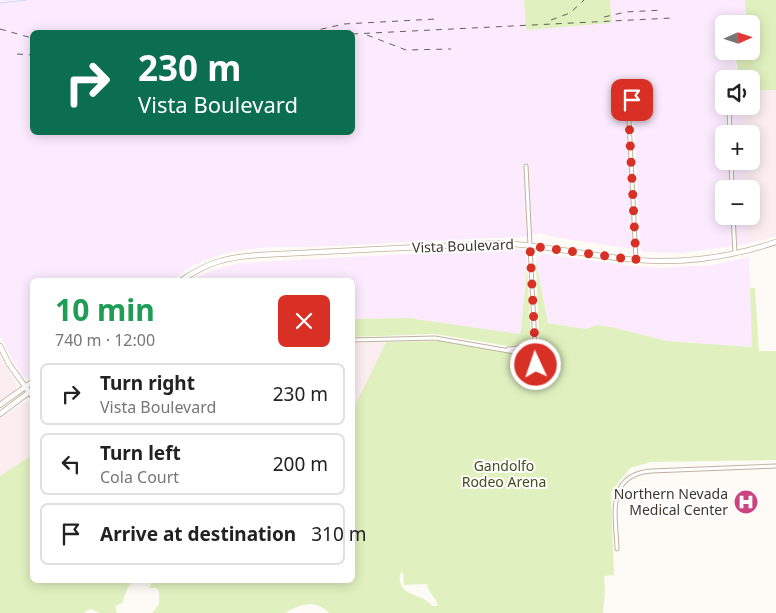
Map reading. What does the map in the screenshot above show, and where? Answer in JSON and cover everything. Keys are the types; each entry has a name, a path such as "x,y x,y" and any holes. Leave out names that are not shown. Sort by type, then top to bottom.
{"main road":[{"name":"Vista Boulevard","path":"185,278 215,262 239,256 486,244 530,246 636,260 684,261 735,253 776,242"},
{"path":"0,346 11,368 25,387 30,390"},
{"path":"0,405 30,383"},
{"path":"0,414 30,392"}],"street":[{"path":"634,100 628,100 636,260"},
{"path":"526,166 536,365"},
{"path":"733,225 735,253"},
{"path":"355,340 434,338 508,349 515,352 528,352 536,349"},
{"path":"618,549 616,496 623,482 630,476 639,472 651,471 776,466"}],"shaded area":[{"path":"0,0 745,0 746,15 715,15 715,30 712,30 715,32 715,60 734,60 737,70 715,70 715,115 740,115 741,125 715,125 715,170 743,170 744,180 715,180 715,225 746,225 747,244 682,253 643,252 641,250 633,112 643,106 645,100 642,91 633,89 628,91 626,96 633,249 554,237 541,233 518,238 310,247 267,247 226,253 213,257 192,266 175,278 30,278 30,378 27,379 23,376 0,336"},
{"path":"760,90 776,90 776,236 747,244 746,225 760,225 760,180 744,180 743,170 760,170 760,125 741,125 740,115 760,115"},
{"path":"497,248 522,249 526,253 527,266 521,330 519,334 409,318 355,319 355,278 196,278 213,270 240,263"},
{"path":"543,254 631,266 662,268 713,265 749,257 753,347 667,341 611,327 597,325 586,329 548,323 536,261 537,257"},
{"path":"386,342 355,407 355,343"},
{"path":"0,355 17,387 13,393 0,402"},
{"path":"27,401 30,403 30,456 0,476 0,418"}],"green space":[{"path":"524,0 610,0 612,23 527,30"},
{"path":"745,0 776,0 776,90 760,90 760,70 738,70 735,60 760,60 760,15 746,15"},
{"name":"Gandolfo Rodeo Arena","path":"536,261 548,323 586,329 597,325 611,327 667,341 752,347 750,288 755,288 759,351 776,351 776,460 651,462 630,468 611,492 614,575 604,576 603,613 329,613 318,606 307,604 285,613 152,613 159,604 159,590 149,588 152,583 355,583 355,406 386,342 440,341 500,352 527,353 532,357 533,366 540,366","holes":["403,572 404,585 427,584 438,606 432,606 423,598 406,591 400,582 400,574"]},
{"path":"527,266 531,338 525,345 508,346 435,334 355,337 355,319 409,318 519,334 521,330"},
{"path":"30,456 30,583 131,583 122,603 115,606 117,613 100,613 91,609 85,613 0,613 0,476"}],"waterway":[{"path":"0,3 27,0"}],"railway":[{"path":"551,20 570,13 584,0"},
{"path":"604,17 626,12 663,10"},
{"path":"355,34 672,18"},
{"path":"318,30 344,24 436,19"},
{"path":"0,29 30,37"},
{"path":"367,35 406,50 451,49"},
{"path":"17,54 30,55"}],"place":[{"name":"Northern Nevada Medical Center","path":"746,502"}],"route":[{"path":"536,365 530,246 636,260 628,100 632,100"}]}
